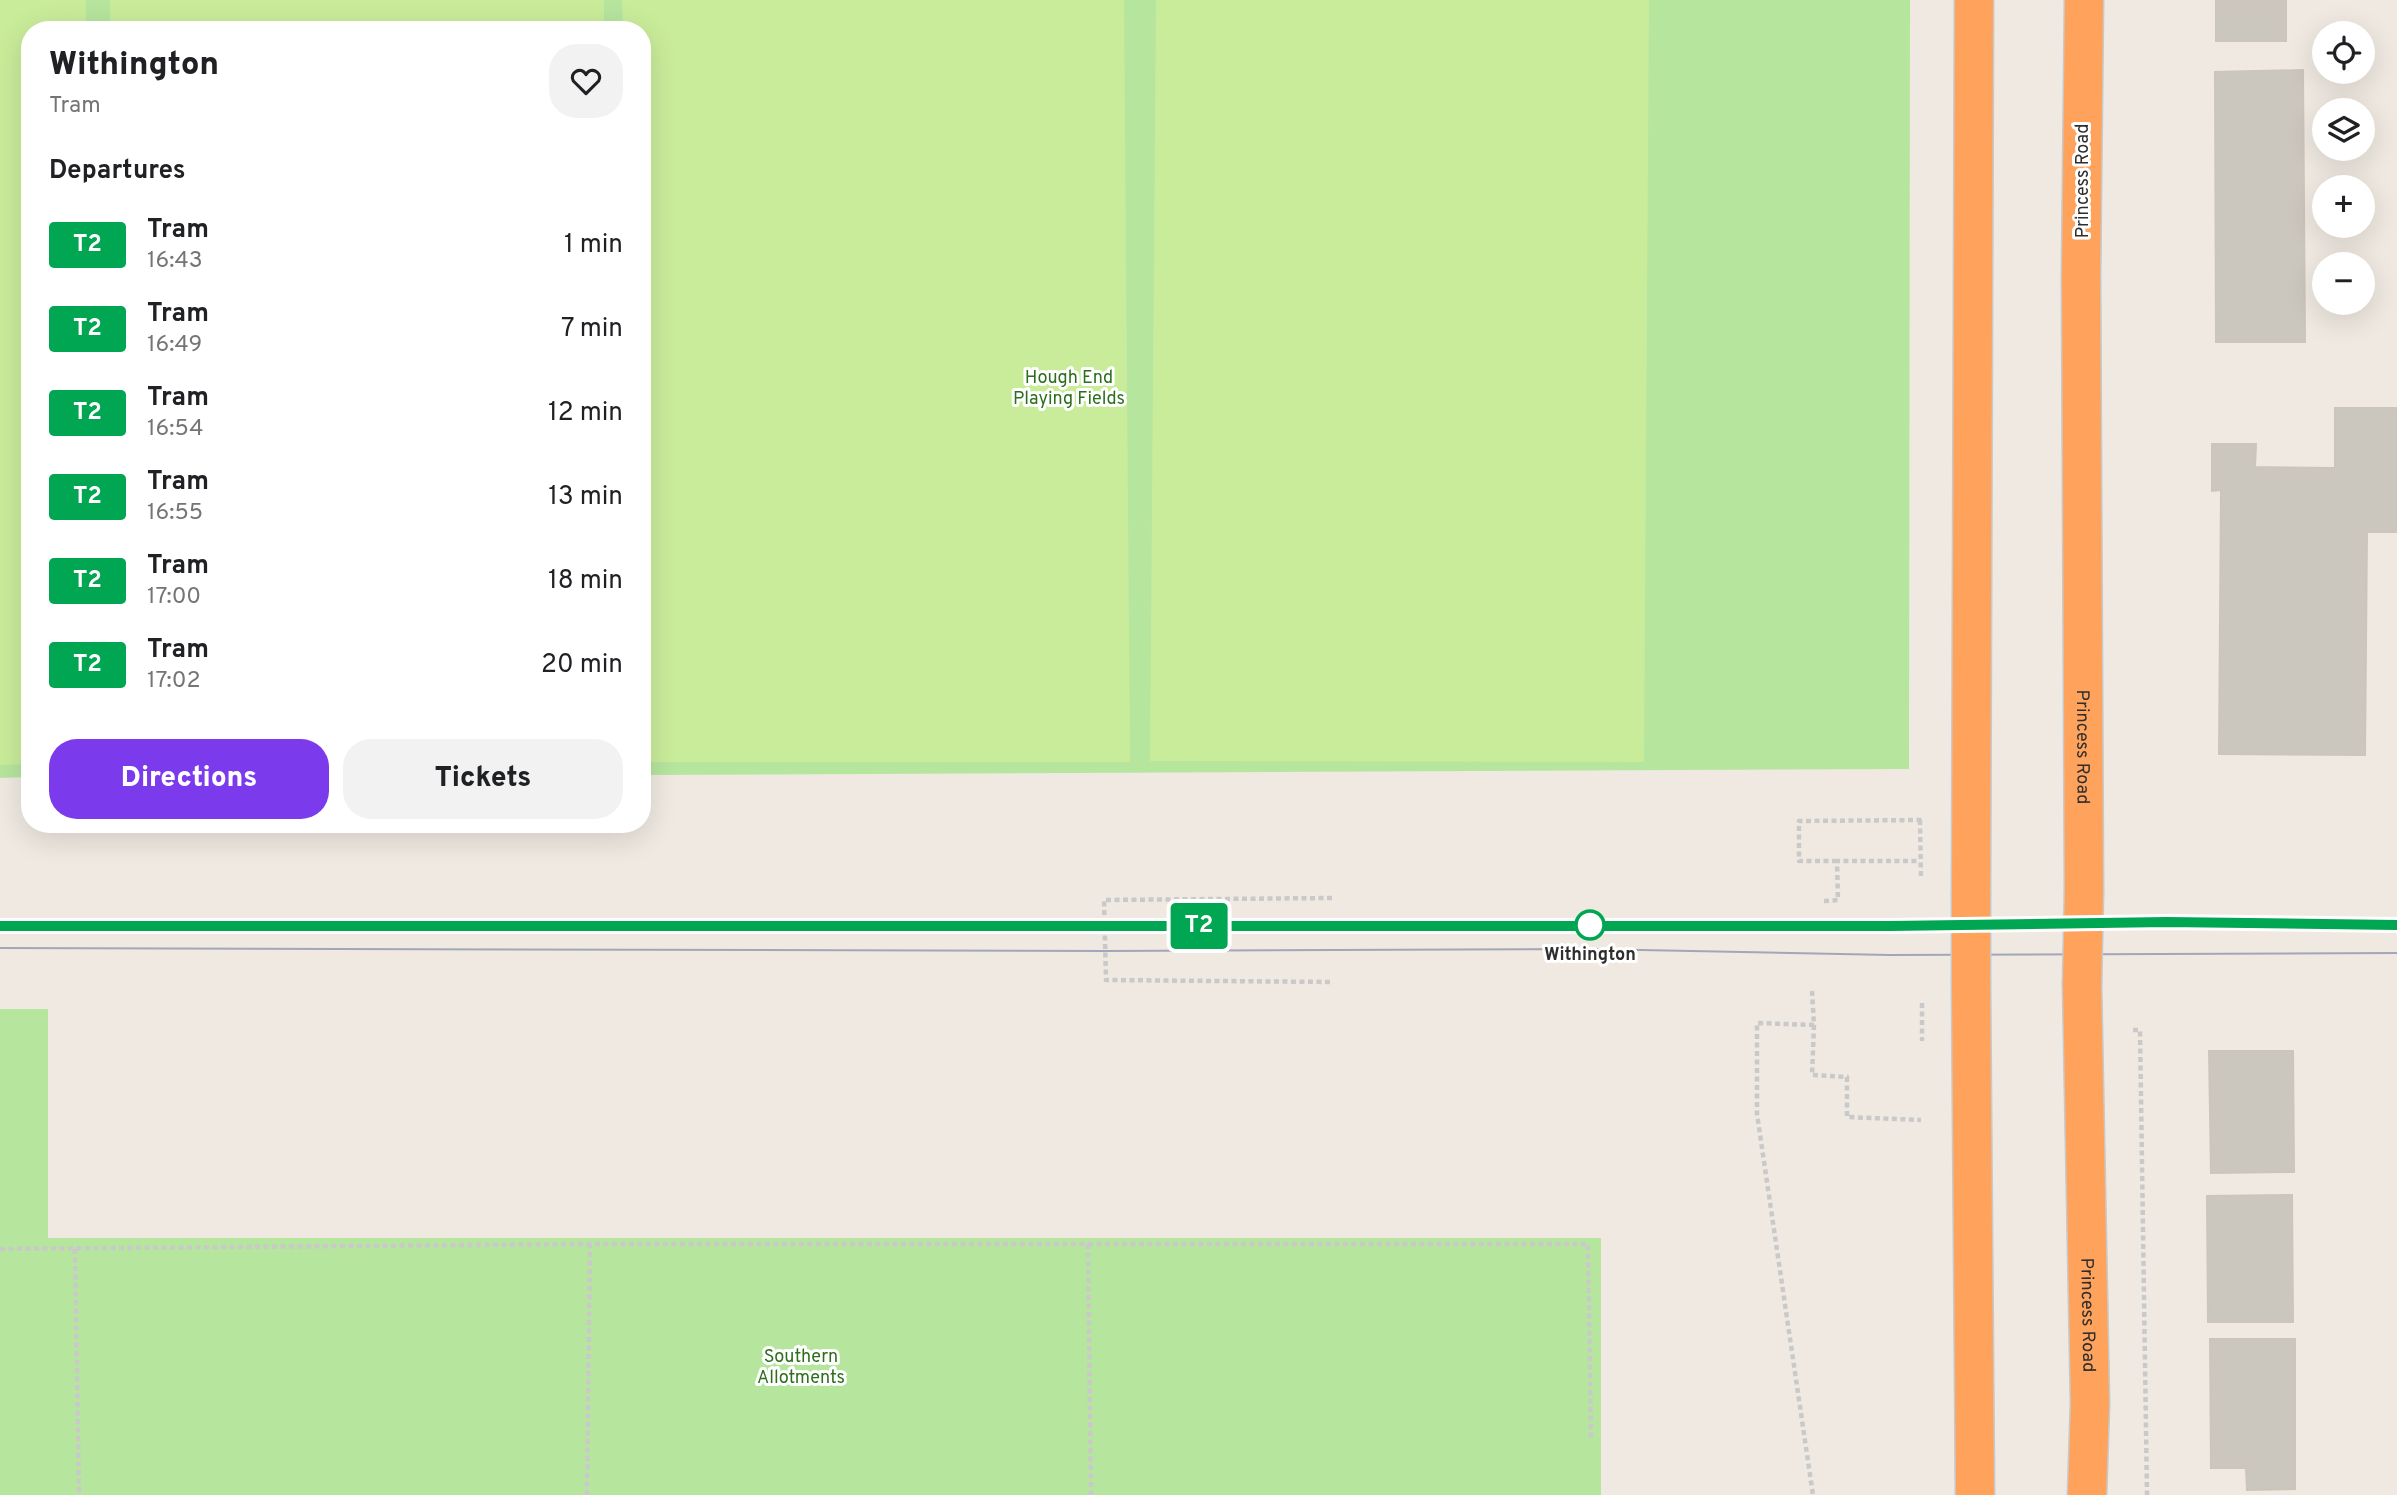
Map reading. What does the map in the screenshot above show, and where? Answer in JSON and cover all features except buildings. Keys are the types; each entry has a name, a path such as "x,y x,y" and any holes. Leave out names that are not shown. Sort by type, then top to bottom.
{"highway":[{"path":"1974,0 1971,985 1975,1495"},
{"name":"Princess Road","path":"2084,0 2081,276 2084,892 2082,984 2090,1402 2087,1495"}],"path":[{"path":"1920,820 1799,821 1799,861 1921,861"},
{"path":"1824,901 1838,900 1837,861"},
{"path":"1332,898 1104,900 1106,980 1332,982"},
{"path":"1812,991 1812,1075 1847,1077 1847,1117 1922,1120"},
{"path":"1813,1495 1757,1114 1757,1023 1814,1025"},
{"path":"2140,1030 2147,1495"},
{"path":"587,1495 590,1244"},
{"path":"0,1249 590,1244 1588,1244 1591,1440"},
{"path":"1088,1244 1091,1495"},
{"path":"75,1249 79,1495"}],"green space":[{"name":"Hough End Playing Fields","path":"0,0 1910,0 1909,769 651,775 651,21 21,21 21,777 0,778"},
{"path":"0,0 86,0 86,21 21,21 21,764 0,765"},
{"path":"110,0 604,0 604,21 110,21"},
{"path":"622,0 1124,0 1130,762 651,762 651,21 623,21"},
{"path":"1156,0 1649,0 1644,762 1150,761"},
{"name":"Southern Allotments","path":"0,1009 48,1009 48,1238 1601,1238 1601,1495 0,1495"}],"tram line":[{"path":"0,926 1890,926 2167,922 2397,925"},
{"name":"T2","path":"0,926 1890,926 2167,922 2397,925"},
{"path":"0,948 1106,951 1590,949 1890,955 2397,953"}],"place":[{"name":"Withington","path":"1590,925"}]}
